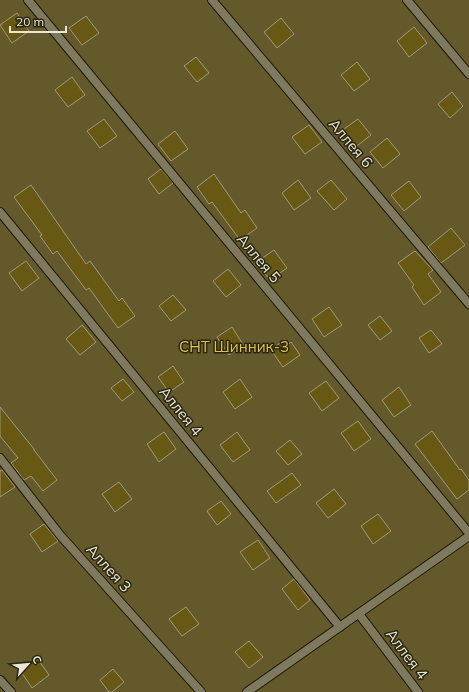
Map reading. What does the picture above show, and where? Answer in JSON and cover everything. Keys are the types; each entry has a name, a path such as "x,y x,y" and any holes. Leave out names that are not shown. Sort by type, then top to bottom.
{"lane":[{"name":"Аллея 5","path":"28,0 469,535"},
{"name":"Аллея 6","path":"212,0 469,304"},
{"path":"406,0 469,74"},
{"name":"Аллея 4","path":"0,212 340,627"},
{"name":"Аллея 3","path":"0,458 60,534 201,692"},
{"path":"247,692 469,535"},
{"name":"Аллея 4","path":"359,614 418,692"},
{"path":"0,680 11,692"}],"green space":[{"name":"СНТ Шинник-3","path":"0,0 469,0 469,692 0,692"}],"building":[{"path":"17,13 29,31 12,43 0,25"},
{"path":"86,16 99,33 82,45 69,28"},
{"path":"281,18 294,34 277,48 264,32"},
{"path":"414,27 427,43 409,57 397,41"},
{"path":"196,57 209,73 197,82 184,66"},
{"path":"357,62 370,79 354,91 341,75"},
{"path":"72,77 85,95 68,107 55,90"},
{"path":"452,92 463,106 450,118 438,104"},
{"path":"104,119 117,136 100,148 87,131"},
{"path":"358,119 371,135 353,149 340,132"},
{"path":"309,125 322,142 305,154 292,137"},
{"path":"175,131 188,149 171,161 158,144"},
{"path":"387,138 400,154 383,168 370,152"},
{"path":"161,169 173,183 159,194 148,179"},
{"path":"214,174 241,213 245,210 257,228 240,240 212,202 209,204 197,187"},
{"path":"298,180 311,198 294,210 282,193"},
{"path":"331,180 347,199 334,210 317,191"},
{"path":"409,181 421,197 404,211 391,195"},
{"path":"31,185 86,264 90,261 119,301 122,298 135,316 118,328 89,288 86,290 57,251 53,254 40,236 42,235 14,197"},
{"path":"451,228 465,245 441,263 428,247"},
{"path":"274,250 287,268 270,280 257,262"},
{"path":"415,251 433,270 428,274 441,292 424,305 412,287 414,285 398,263"},
{"path":"26,261 39,278 22,291 9,273"},
{"path":"228,269 241,285 226,297 213,281"},
{"path":"173,295 186,310 171,321 159,306"},
{"path":"329,307 342,325 324,337 312,319"},
{"path":"380,316 392,331 380,340 368,325"},
{"path":"82,325 96,342 80,355 66,339"},
{"path":"232,327 244,346 229,355 217,337"},
{"path":"431,330 442,344 429,353 419,338"},
{"path":"285,339 289,344 291,342 300,355 283,367 271,350"},
{"path":"173,366 184,382 169,392 158,377"},
{"path":"123,379 134,392 122,401 111,388"},
{"path":"240,379 252,397 235,409 223,392"},
{"path":"326,381 339,398 322,411 309,393"},
{"path":"399,387 411,405 394,417 382,400"},
{"path":"0,407 57,480 43,491 31,476 24,480 11,463 18,458 0,436"},
{"path":"358,421 371,439 354,451 341,433"},
{"path":"432,431 469,480 469,490 457,499 415,444"},
{"path":"164,432 176,449 159,462 147,444"},
{"path":"237,432 250,450 233,462 220,445"},
{"path":"290,440 302,454 288,465 276,451"},
{"path":"2,470 15,487 0,497 0,471"},
{"path":"292,473 301,485 276,503 267,491"},
{"path":"119,482 132,499 115,512 102,494"},
{"path":"334,489 346,504 328,518 316,503"},
{"path":"221,501 231,514 217,525 207,511"},
{"path":"378,514 391,531 373,544 361,526"},
{"path":"44,524 58,541 42,552 30,534"},
{"path":"258,540 270,558 253,570 240,552"},
{"path":"294,579 310,600 298,610 282,589"},
{"path":"186,607 199,624 182,636 169,619"},
{"path":"249,641 263,657 249,668 235,652"},
{"path":"37,658 49,675 32,688 20,670"},
{"path":"113,669 124,682 112,692 109,692 100,680"}]}
